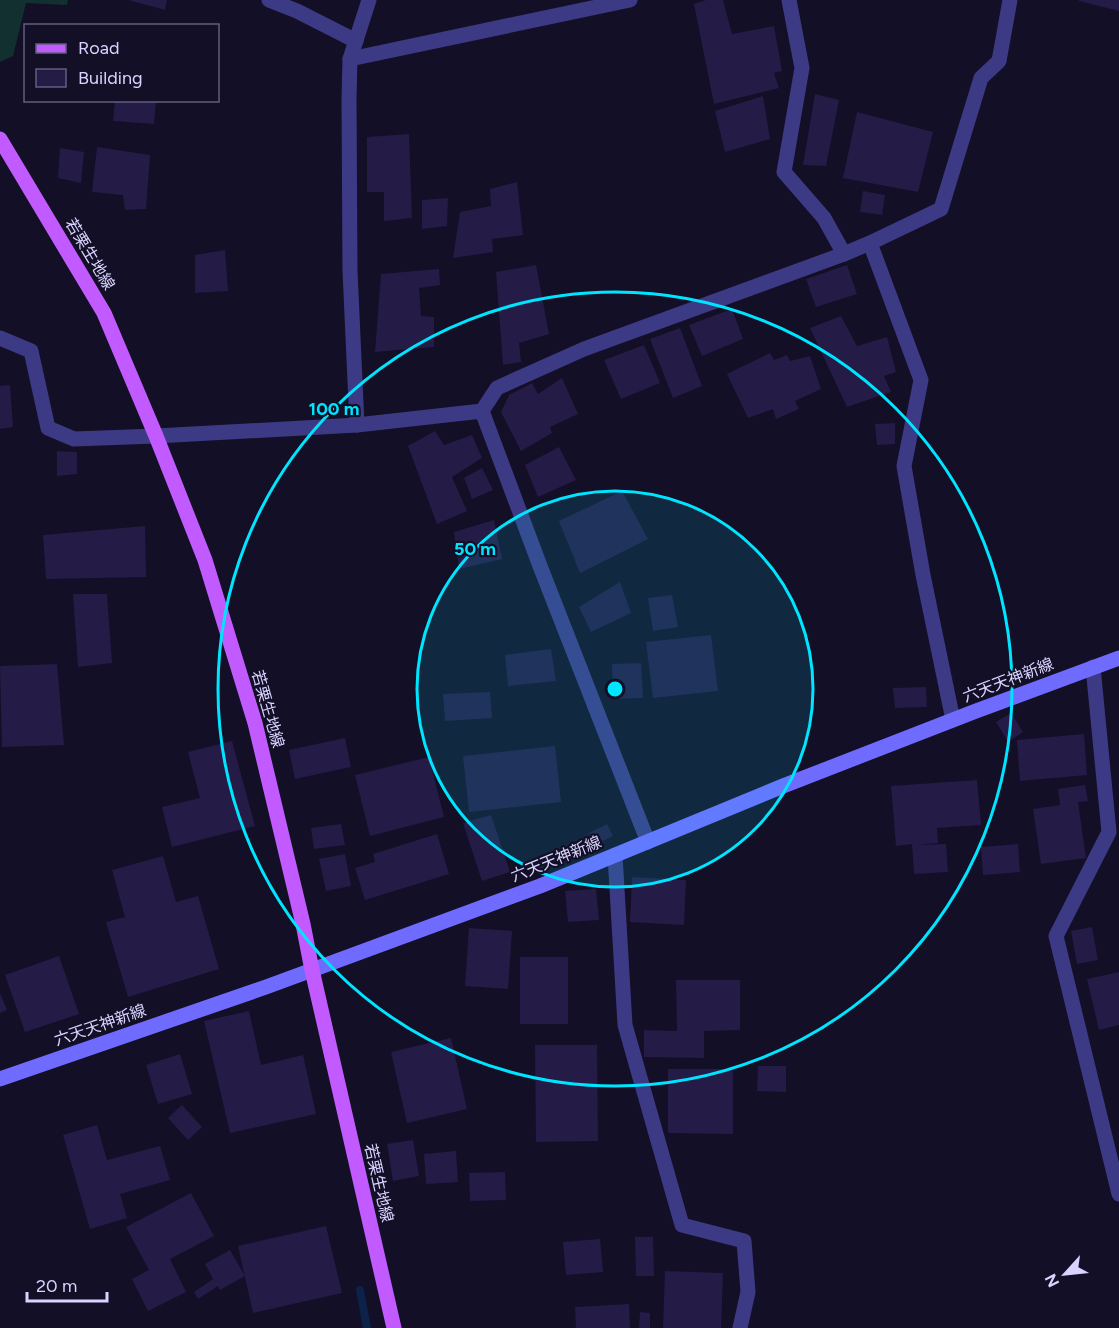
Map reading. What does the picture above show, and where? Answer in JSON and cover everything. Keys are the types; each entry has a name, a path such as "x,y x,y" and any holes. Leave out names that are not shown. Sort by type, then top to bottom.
{"main road":[{"name":"若栗生地線","path":"0,139 104,313 205,560 255,723 394,1328"},
{"name":"六天天神新線","path":"0,1078 312,970 540,886 783,786 1119,658"}],"street":[{"path":"269,0 297,11 356,41"},
{"path":"357,425 350,271 350,59 369,0"},
{"path":"350,59 630,0"},
{"path":"789,0 802,68 784,172 824,218 844,254"},
{"path":"482,411 496,388 584,349 844,254 941,209 981,78 999,61 1010,0"},
{"path":"870,243 921,380 904,466 953,720"},
{"path":"0,338 31,351 48,428 74,439 357,425 482,411"},
{"path":"482,411 648,842"},
{"path":"1093,667 1109,832 1056,936 1119,1194"},
{"path":"615,855 625,1025 682,1225 744,1241 748,1292 740,1328"}],"green space":[{"path":"0,0 68,0 67,5 26,3 13,56 0,62"}],"building":[{"path":"128,0 167,0 165,10"},
{"path":"706,0 723,0 732,34 774,26 782,71 774,73 779,88 714,104 694,4"},
{"path":"1119,0 1119,11 1079,1"},
{"path":"815,94 839,100 826,166 803,165"},
{"path":"763,96 770,139 725,152 715,111"},
{"path":"115,102 156,102 154,124 113,121"},
{"path":"857,112 933,132 918,192 843,178"},
{"path":"409,134 412,218 384,221 384,192 367,192 367,137"},
{"path":"97,147 150,155 146,209 125,210 123,195 92,192"},
{"path":"60,148 84,152 81,183 58,178"},
{"path":"517,182 523,235 492,239 493,252 453,258 460,212 491,206 490,189"},
{"path":"863,191 885,195 882,215 860,212"},
{"path":"448,198 447,226 422,229 422,200"},
{"path":"225,250 228,291 195,293 195,255"},
{"path":"536,265 549,334 519,343 521,362 503,365 496,272"},
{"path":"847,265 857,294 816,307 806,279"},
{"path":"439,269 440,285 419,288 421,316 434,317 434,347 375,352 381,274"},
{"path":"732,309 743,339 702,356 689,325"},
{"path":"841,316 857,346 887,337 896,372 884,376 891,392 847,407 810,328"},
{"path":"680,328 702,386 673,398 650,339"},
{"path":"644,345 660,383 621,399 604,360"},
{"path":"770,353 774,360 787,355 790,361 810,356 821,389 795,401 799,409 776,419 773,409 748,418 727,374"},
{"path":"562,378 578,414 550,427 552,433 521,451 501,412 509,395 532,383 538,394"},
{"path":"10,385 13,427 0,429 0,386"},
{"path":"895,423 895,444 877,445 875,424"},
{"path":"435,431 444,445 472,435 482,458 452,477 467,511 437,524 408,446"},
{"path":"559,447 576,480 538,497 525,465"},
{"path":"57,451 77,452 77,474 57,476"},
{"path":"482,468 493,490 472,499 464,478"},
{"path":"622,491 648,539 580,573 559,521"},
{"path":"494,520 502,559 459,569 454,532"},
{"path":"145,526 146,577 46,579 43,535"},
{"path":"620,582 631,613 591,632 579,607"},
{"path":"73,594 107,594 112,663 78,667"},
{"path":"672,595 678,627 653,631 648,598"},
{"path":"711,635 718,691 653,698 646,642"},
{"path":"551,649 556,681 508,686 505,655"},
{"path":"641,663 643,698 613,699 612,664"},
{"path":"57,664 64,745 2,747 0,666"},
{"path":"926,687 927,707 895,708 893,688"},
{"path":"490,692 492,718 445,721 443,694"},
{"path":"1011,713 1023,732 1008,742 996,722"},
{"path":"1084,734 1087,775 1020,781 1017,740"},
{"path":"345,738 351,767 295,779 289,750"},
{"path":"232,741 255,826 172,847 162,807 200,798 188,752"},
{"path":"555,746 561,802 469,812 463,756"},
{"path":"429,757 444,817 370,836 355,775"},
{"path":"977,780 981,825 937,828 938,843 916,845 946,844 948,872 914,874 912,844 896,846 891,786"},
{"path":"1085,785 1088,801 1078,802 1086,858 1041,864 1033,809 1060,805 1058,789"},
{"path":"491,815 510,872 482,881 463,823"},
{"path":"341,824 345,845 314,849 311,828"},
{"path":"607,824 613,836 595,845 589,833"},
{"path":"437,834 449,874 365,900 355,868 375,862 373,854"},
{"path":"1018,844 1020,872 983,875 981,847"},
{"path":"345,854 351,886 326,891 319,859"},
{"path":"163,856 176,902 198,896 219,969 128,997 106,922 125,917 112,870"},
{"path":"632,877 686,880 684,925 630,922"},
{"path":"596,889 599,920 568,922 565,891"},
{"path":"1092,927 1098,960 1077,964 1071,931"},
{"path":"469,928 512,931 508,989 465,986"},
{"path":"59,956 79,1014 25,1032 5,975"},
{"path":"520,957 568,957 568,1024 520,1024"},
{"path":"1119,972 1119,1025 1099,1030 1087,979"},
{"path":"676,980 740,980 740,1030 704,1031 704,1058 644,1057 644,1030 677,1031"},
{"path":"0,993 7,1010 0,1013"},
{"path":"249,1011 261,1065 303,1055 316,1114 230,1133 204,1021"},
{"path":"451,1038 467,1109 407,1123 391,1052"},
{"path":"535,1045 597,1045 598,1141 536,1142"},
{"path":"180,1054 192,1094 158,1104 146,1065"},
{"path":"758,1066 786,1066 786,1092 757,1091"},
{"path":"668,1069 733,1069 733,1134 668,1133"},
{"path":"182,1105 202,1127 188,1140 168,1118"},
{"path":"97,1125 107,1160 160,1146 170,1180 120,1194 127,1218 90,1229 63,1135"},
{"path":"413,1140 419,1176 393,1181 387,1144"},
{"path":"456,1151 458,1182 426,1184 424,1154"},
{"path":"505,1172 506,1200 470,1201 469,1173"},
{"path":"191,1193 214,1236 170,1259 186,1292 148,1311 132,1279 149,1270 126,1227"},
{"path":"326,1226 342,1293 253,1313 238,1246"},
{"path":"635,1237 653,1237 654,1276 636,1276"},
{"path":"600,1239 603,1272 566,1275 563,1242"},
{"path":"230,1250 245,1276 220,1290 218,1286 198,1299 194,1292 213,1279 205,1264"},
{"path":"665,1271 723,1273 721,1328 663,1328"},
{"path":"629,1304 630,1328 576,1328 575,1307"},
{"path":"640,1312 650,1313 650,1328 639,1328"}],"waterway":[{"path":"360,1290 367,1328"}]}
